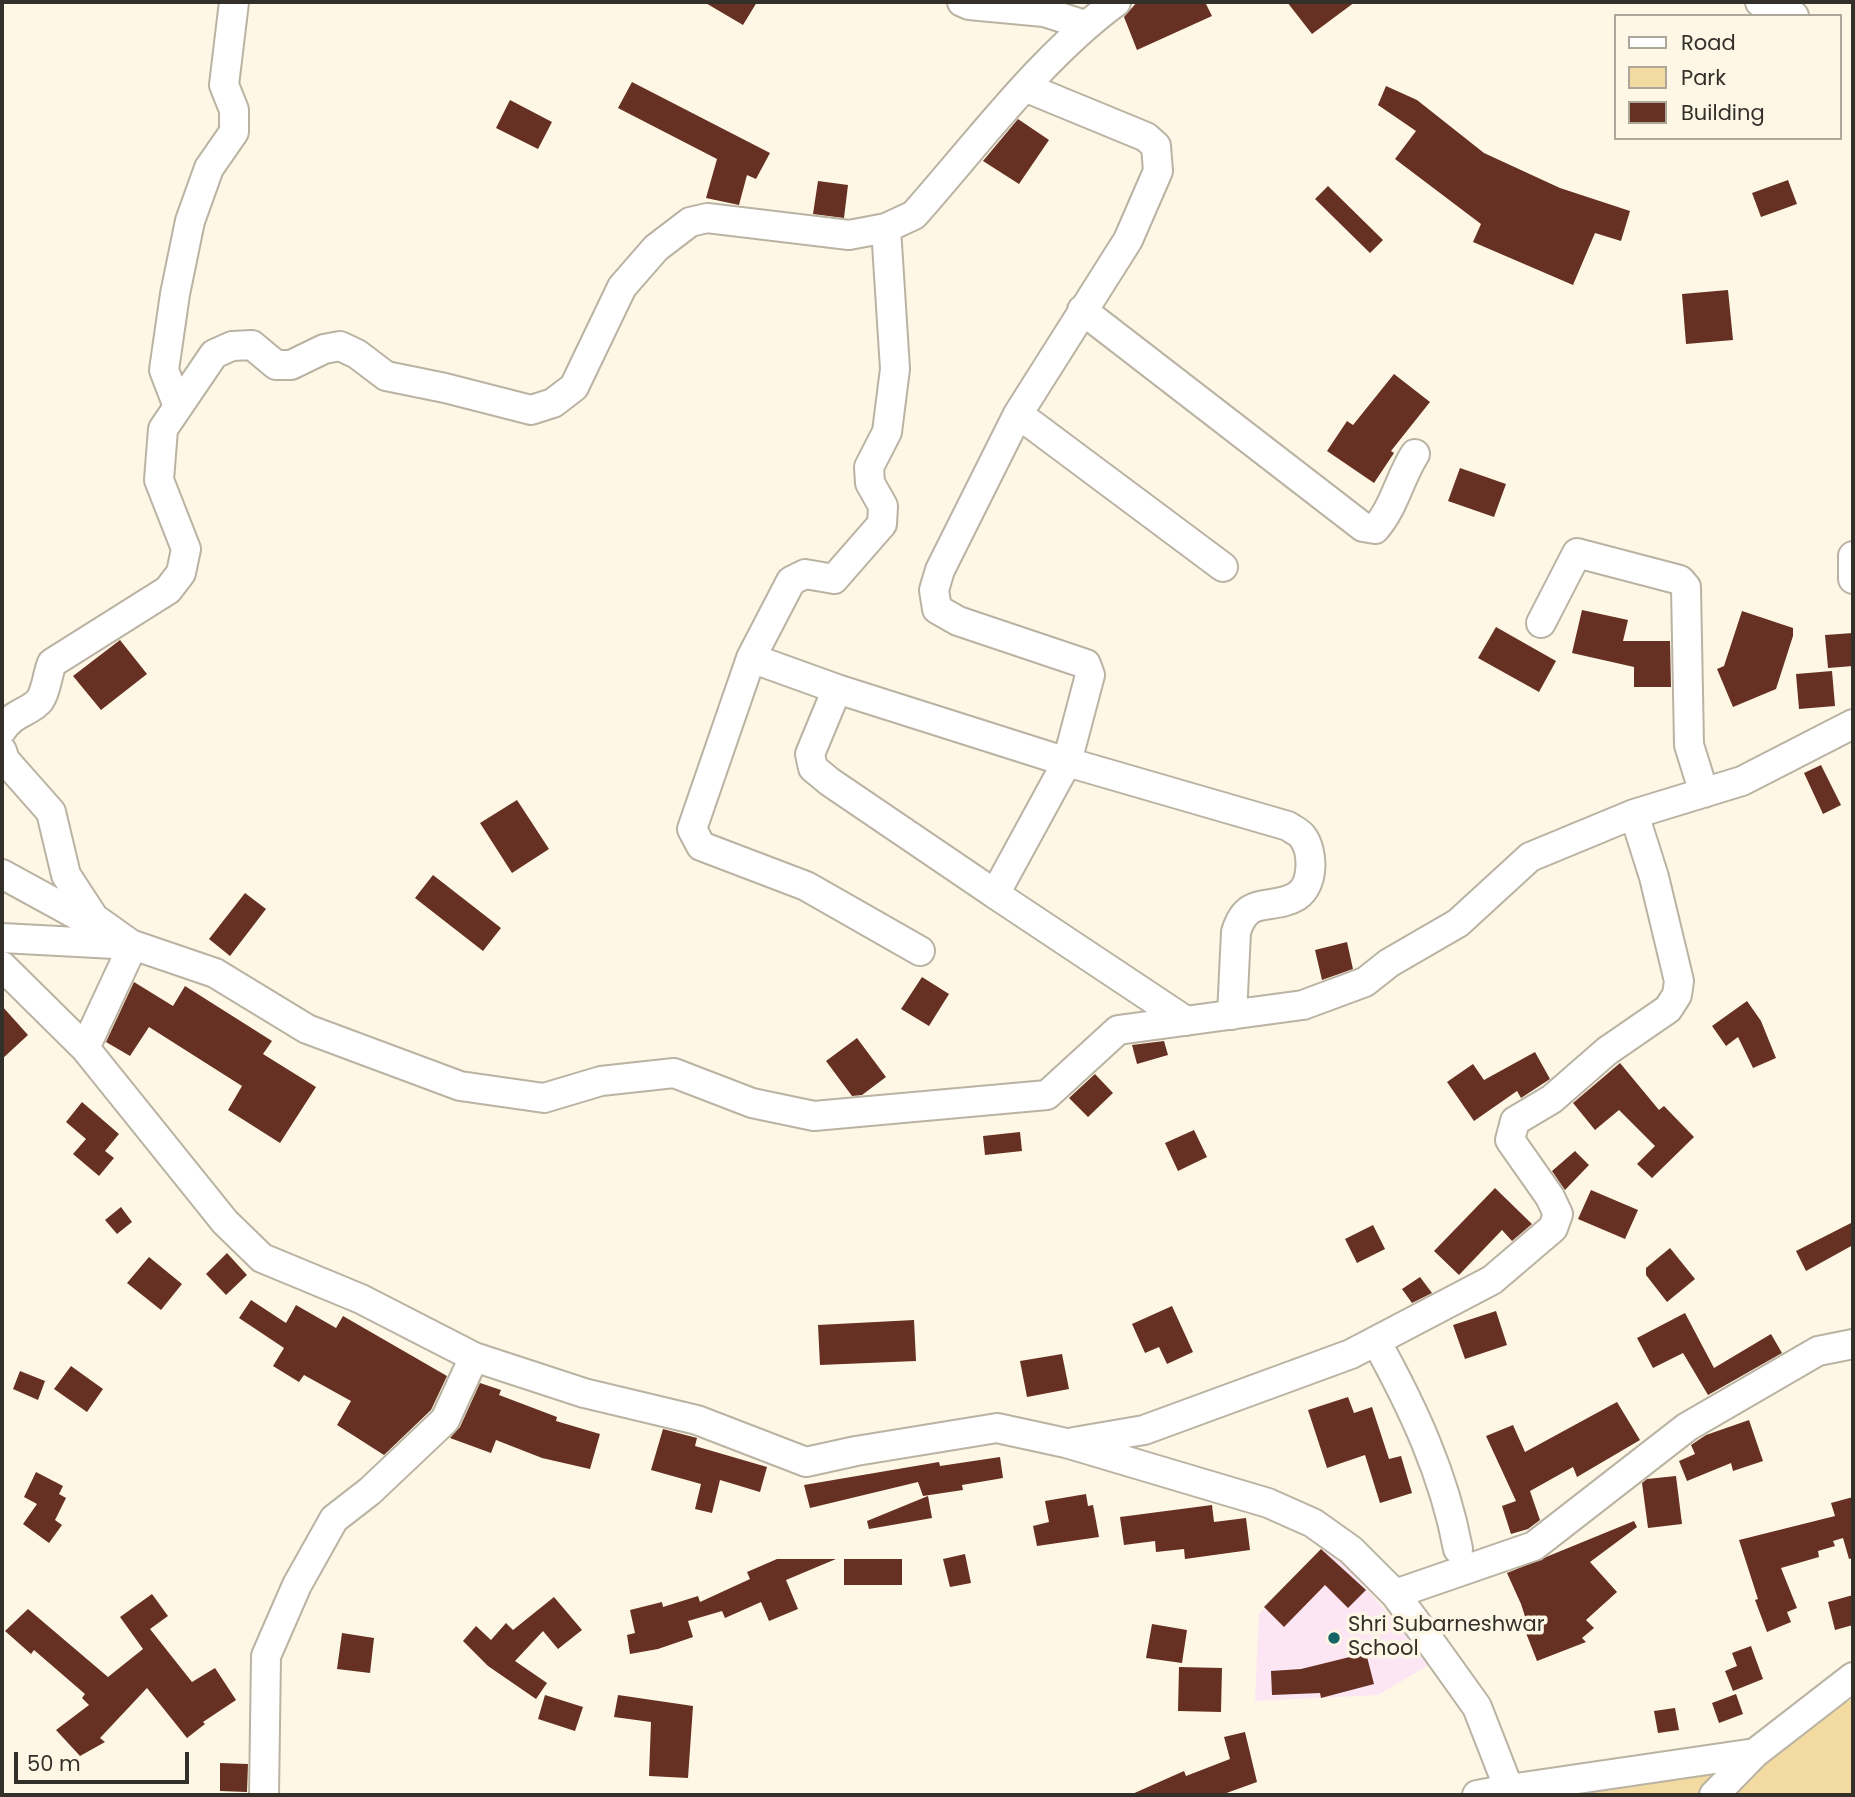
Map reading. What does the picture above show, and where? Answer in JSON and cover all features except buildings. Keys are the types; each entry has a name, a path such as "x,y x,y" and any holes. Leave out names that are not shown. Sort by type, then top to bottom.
{"street":[{"path":"177,404 164,370 175,294 190,222 209,168 234,132 234,110 224,85 234,2"},
{"path":"962,2 969,5 1044,12 1085,25"},
{"path":"2,730 14,715 38,702 45,689 52,663 168,590 181,573 186,549 159,480 163,429 177,404 214,354 232,346 251,345 276,365 291,365 324,349 340,346 357,354 386,376 445,387 531,410 553,403 574,387 622,287 656,248 690,222 707,218 849,235 886,228 914,215 1085,25 1116,2"},
{"path":"1760,2 1789,14"},
{"path":"995,894 1067,762 1090,675 1086,664 958,621 937,609 934,590 940,570 1018,414 1128,240 1158,171 1156,146 1146,137 1027,88"},
{"path":"886,228 895,369 887,432 869,467 870,483 883,506 882,524 834,579 805,574 791,581 751,658 692,829 701,846 806,886 920,951"},
{"path":"1082,310 1363,527 1375,529 1385,518 1401,475 1415,454"},
{"path":"1018,414 1223,567"},
{"path":"1541,624 1577,553 1680,580 1686,587 1689,745 1704,793"},
{"path":"1853,556 1853,579"},
{"path":"751,658 837,689 1067,762 1289,826 1302,836 1310,862 1306,887 1296,897 1256,906 1240,919 1236,932 1232,1015"},
{"path":"837,689 810,754 813,768 995,894 1186,1021"},
{"path":"2,874 133,945 215,973 307,1029 460,1086 544,1098 601,1081 674,1073 752,1103 814,1116 1047,1095 1118,1030 1303,1005 1365,982 1389,963 1458,923 1530,857 1634,814 1742,781 1853,724"},
{"path":"2,751 5,761 51,812 66,875 94,918 133,945"},
{"path":"1066,1443 1144,1430 1351,1354 1492,1280 1553,1228 1558,1214 1550,1197 1510,1140 1515,1121 1552,1099 1607,1051 1668,1009 1677,995 1679,981 1654,877 1634,814"},
{"path":"2,938 133,945"},
{"path":"85,1048 133,945"},
{"path":"2,966 85,1048 225,1222 262,1258 361,1299 474,1357 584,1393 697,1420 806,1462 997,1428 1066,1443 1268,1503 1313,1523 1350,1550 1395,1594 1477,1707 1510,1789"},
{"path":"1376,1341 1415,1411 1450,1504 1458,1549"},
{"path":"1395,1594 1534,1546 1686,1427 1818,1351 1853,1344"},
{"path":"264,1795 266,1656 297,1584 334,1519 370,1491 445,1420 474,1357"},
{"path":"1714,1795 1755,1753 1853,1677"},
{"path":"1477,1795 1755,1753"}],"shaded area":[{"name":"Shri Subarneshwar School","path":"1330,1548 1432,1663 1378,1695 1255,1701 1259,1614"}],"green space":[{"path":"1853,1699 1853,1795 1543,1795 1717,1762"}],"place":[{"name":"Shri Subarneshwar School","path":"1334,1638"}]}
